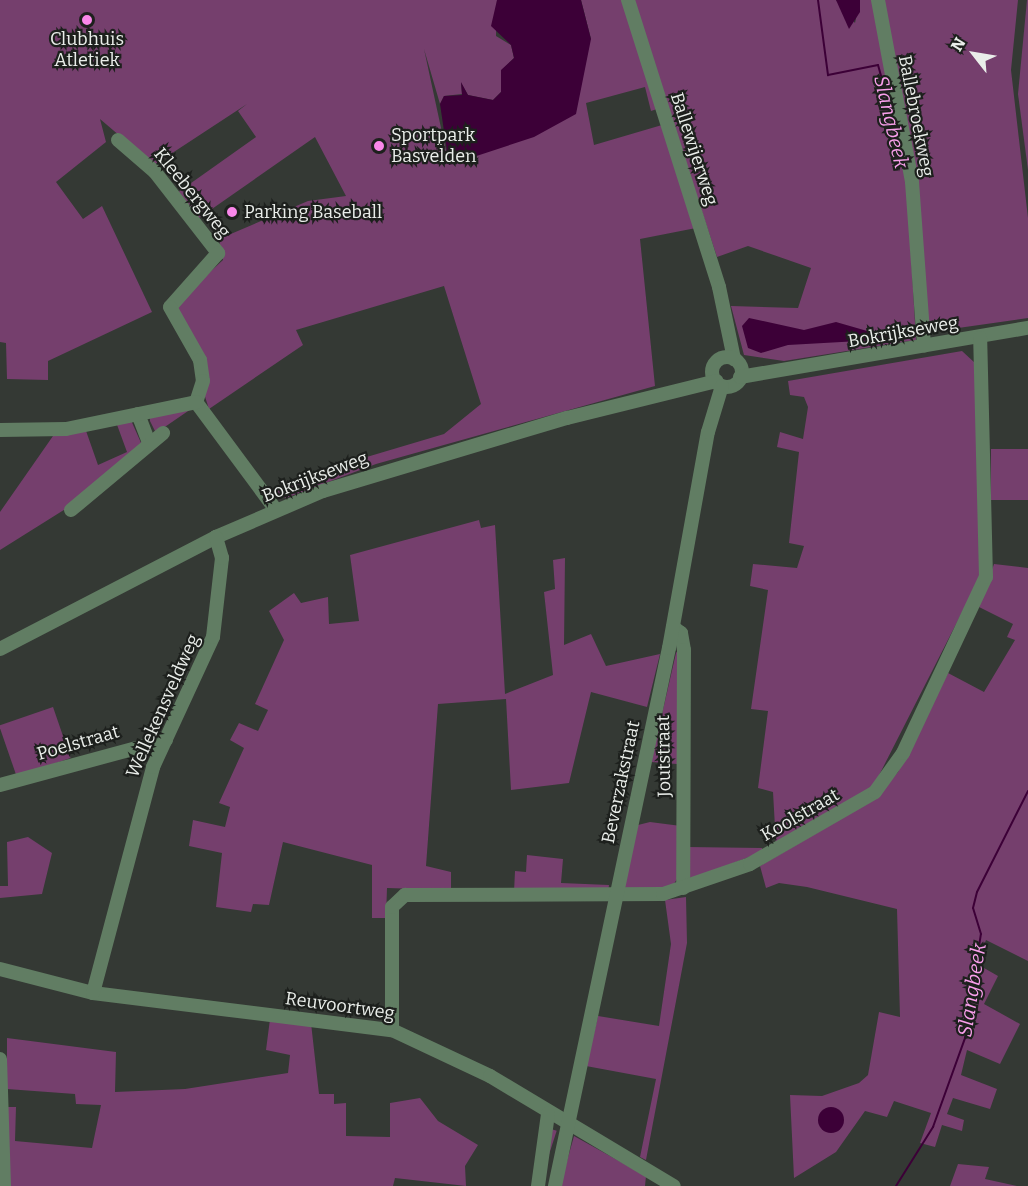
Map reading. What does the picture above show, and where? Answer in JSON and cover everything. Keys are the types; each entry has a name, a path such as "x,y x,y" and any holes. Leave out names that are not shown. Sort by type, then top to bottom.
{"street":[{"name":"Ballewijerweg","path":"628,0 724,309 726,371"},
{"name":"Ballebroekweg","path":"878,0 912,182 924,346"},
{"name":"Kleebergweg","path":"118,140 155,172 218,253 170,307 200,360 203,381 196,402"},
{"name":"Bokrijkseweg","path":"0,649 216,537 276,510 368,475 663,392 726,371 784,371 1028,328"},
{"name":"Koolstraat","path":"392,1030 392,907 396,899 405,895 614,897 683,888 750,864 821,826 875,792 903,753 986,578 980,338"},
{"name":"Beverzakstraat","path":"555,1186 565,1122 673,627 708,432 726,371"},
{"path":"0,430 66,429 196,402 276,510"},
{"path":"138,414 149,443"},
{"path":"71,510 163,433"},
{"name":"Wellekensveldweg","path":"93,993 124,892 145,791 217,621 222,558 216,537"},
{"name":"Joutstraat","path":"673,627 681,633 684,650 683,888"},
{"name":"Poelstraat","path":"0,785 166,740"},
{"name":"Reuvoortweg","path":"0,969 93,993 392,1030 453,1056 548,1114 674,1186"},
{"path":"0,1059 4,1186"},
{"path":"538,1186 548,1114"}],"shaded area":[{"path":"0,0 497,0 496,36 511,45 514,58 502,70 501,92 493,100 468,95 461,83 462,94 444,96 440,104 424,49 449,165 591,39 581,0 624,0 657,109 651,111 645,87 586,103 594,145 662,125 696,228 640,239 655,386 376,464 286,498 274,492 323,470 444,434 481,404 444,286 296,330 303,345 209,409 177,310 182,298 223,260 219,239 308,201 346,196 315,137 199,218 177,193 256,137 238,111 247,104 154,165 100,119 106,142 56,182 83,219 102,206 152,312 48,361 48,380 7,379 6,343 0,342"},
{"path":"497,0 581,0 591,39 576,114 534,137 449,165 440,104 444,96 462,95 461,82 468,95 493,100 501,92 501,70 514,58 511,45 491,26"},
{"path":"632,0 836,0 855,23 860,0 874,0 907,186 916,340 784,361 744,355 731,306 798,308 811,268 748,246 717,257"},
{"path":"836,0 860,0 860,12 849,29"},
{"path":"883,0 1018,0 1011,70 1028,218 1028,318 930,332"},
{"path":"1028,0 1028,170 1018,94"},
{"path":"749,318 804,330 836,322 895,339 788,345 761,353 748,348 742,326"},
{"path":"962,351 975,363 980,577 872,789 776,845 773,792 758,788 768,711 751,709 768,590 750,586 753,564 797,568 804,546 789,543 799,452 777,447 780,432 803,439 808,407 804,397 790,395 788,381"},
{"path":"191,409 156,433 150,421 150,418"},
{"path":"130,418 142,445 67,508 0,550 0,512 53,436 85,428 98,465 127,452 116,422"},
{"path":"991,449 1028,449 1028,500 991,500"},
{"path":"479,520 481,528 495,525 505,694 553,675 544,592 555,589 553,560 565,558 564,645 591,634 606,666 660,654 647,707 591,692 569,783 511,790 506,699 438,704 426,866 451,872 451,890 387,888 386,918 372,918 372,865 283,842 269,905 253,904 251,912 216,907 222,853 189,846 193,820 225,827 230,807 219,803 244,748 230,740 239,723 258,731 268,710 255,704 284,640 269,611 294,593 301,603 328,597 329,624 359,621 350,555"},
{"path":"994,564 1028,568 1028,961 986,940 977,964 998,976 984,1004 1020,1024 1000,1064 967,1050 961,1075 997,1089 990,1109 953,1098 947,1114 964,1120 962,1131 942,1125 935,1147 920,1143 931,1113 894,1101 887,1117 865,1111 836,1152 794,1178 790,1095 822,1096 859,1083 868,1075 879,1012 900,1017 897,909 807,887 779,883 766,888 760,866 875,799 898,772 948,673 984,692 1015,640 1007,637 1013,624 979,607"},
{"path":"678,650 677,764 651,762 676,653"},
{"path":"53,707 71,758 17,777 0,725"},
{"path":"650,822 681,826 677,879 672,887 622,894 638,825"},
{"path":"28,837 52,853 42,894 0,898 0,886 8,886 7,842"},
{"path":"687,847 762,848 762,852 692,879 686,874"},
{"path":"527,855 563,859 561,883 609,885 608,893 514,892 515,871 526,872"},
{"path":"686,897 687,943 646,1160 640,1157 656,1079 586,1066 598,1016 659,1026 671,944 665,900"},
{"path":"270,1019 311,1023 319,1094 334,1094 334,1104 346,1103 346,1136 390,1137 390,1103 420,1098 438,1121 478,1145 465,1166 466,1186 395,1178 393,1186 8,1186 7,1107 16,1107 15,1141 92,1148 101,1105 76,1104 75,1094 7,1089 7,1038 116,1052 115,1092 185,1089 288,1073 290,1055 266,1050"},
{"path":"831,1107 840,1111 844,1120 840,1129 831,1133 822,1129 818,1120 822,1111"},
{"path":"551,1129 557,1131 539,1186 533,1184"},
{"path":"574,1136 646,1176 645,1186 560,1186"},
{"path":"958,1164 989,1167 985,1179 1017,1186 950,1186"}],"waterway":[{"name":"Slangbeek","path":"818,0 828,75 878,65 894,122"},
{"name":"Slangbeek","path":"896,1186 933,1127 965,1038 981,934 973,908 977,892 1028,791"}],"place":[{"name":"Clubhuis Atletiek","path":"87,20"},
{"name":"Sportpark Basvelden","path":"379,146"},
{"name":"Parking Baseball","path":"232,212"}]}
